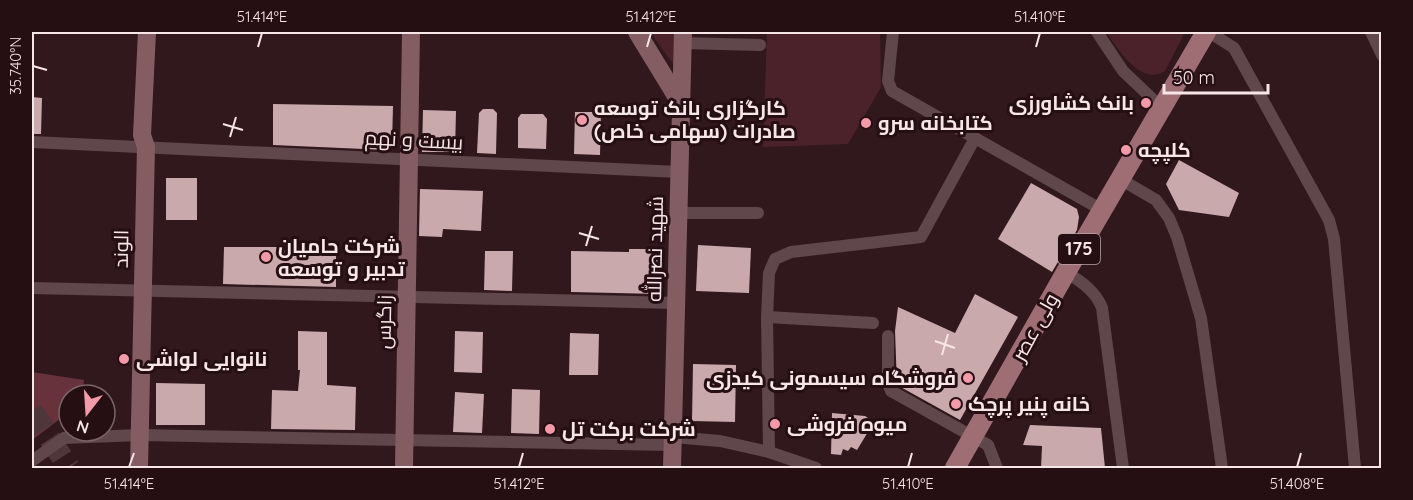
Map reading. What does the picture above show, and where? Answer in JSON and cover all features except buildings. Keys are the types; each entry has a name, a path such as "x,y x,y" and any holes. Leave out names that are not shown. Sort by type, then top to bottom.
{"main road":[{"name":"ولی عصر","path":"955,468 1066,272 1207,32"}],"street":[{"name":"الوند","path":"139,468 146,147 142,135 147,32"},
{"path":"146,147 153,133 158,32"},
{"name":"زاگرس","path":"405,468 411,32"},
{"path":"637,32 681,104"},
{"path":"893,32 888,81 895,93 1102,210"},
{"path":"1097,32 1123,72 1162,108"},
{"path":"1207,32 1234,48 1329,220 1334,238 1355,468"},
{"path":"1371,32 1382,55"},
{"path":"682,37 760,45"},
{"name":"شهید نصرالله","path":"672,468 682,37"},
{"path":"769,452 767,317 770,267 779,256 791,252 921,237 927,230 975,138"},
{"name":"بیست و نهم","path":"32,142 679,172"},
{"path":"1120,179 1156,200 1169,218 1177,237 1201,318 1222,468"},
{"path":"678,213 758,213"},
{"path":"1066,272 1082,282 1099,300 1102,308 1123,468"},
{"path":"32,288 676,303"},
{"path":"767,317 873,323"},
{"path":"888,336 888,384 891,392 988,445 998,468"},
{"path":"32,461 64,438 140,435 405,440 720,441 769,452 816,468"}],"shaded area":[{"path":"650,32 677,32 676,68"},
{"path":"767,32 880,32 881,87 848,144 763,147"},
{"path":"1106,32 1185,32 1165,71 1156,75 1147,74 1131,64"},
{"path":"32,372 84,380 84,383 57,383 57,421 32,440"}],"tunnel":[{"path":"32,411 69,468"}],"place":[{"name":"بانک کشاورزی","path":"1146,103"},
{"name":"کارگزاری بانک توسعه صادرات (سهامی خاص)","path":"582,120"},
{"name":"کتابخانه سرو","path":"866,123"},
{"name":"کلپچه","path":"1126,150"},
{"name":"شرکت حامیان تدبیر و توسعه","path":"266,257"},
{"name":"نانوایی لواشی","path":"124,359"},
{"name":"فروشگاه سیسمونی کیدزی","path":"968,378"},
{"name":"خانه پنیر پرچک","path":"956,404"},
{"name":"میوه فروشی","path":"775,424"},
{"name":"شرکت برکت تل","path":"550,429"}]}
